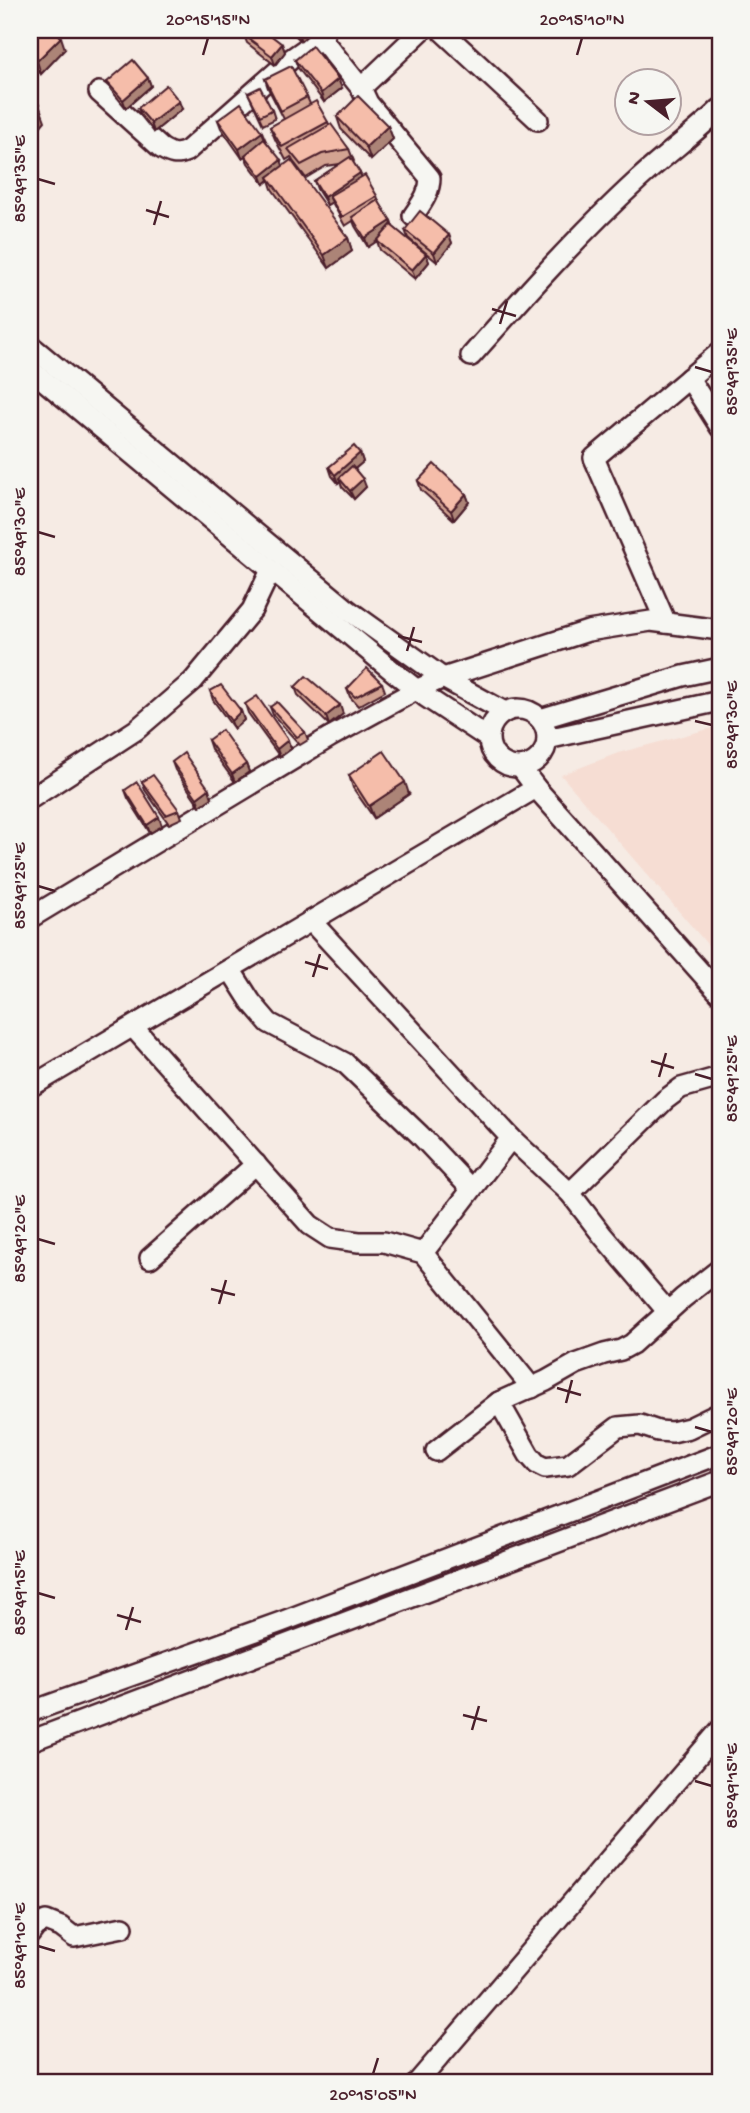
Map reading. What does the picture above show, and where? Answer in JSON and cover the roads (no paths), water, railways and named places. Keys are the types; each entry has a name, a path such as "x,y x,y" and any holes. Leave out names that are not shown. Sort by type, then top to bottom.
{"street":[{"path":"361,88 422,30"},
{"path":"441,30 538,120"},
{"path":"99,92 161,148 179,155 187,152 323,34 361,88 368,103 430,178 426,196 413,216"},
{"path":"471,356 639,179 694,135 720,109"},
{"path":"30,345 55,366 96,412 271,570 416,690 488,738"},
{"path":"666,623 594,458 720,352"},
{"path":"30,369 52,387 96,412 348,610 443,678 505,712"},
{"path":"689,378 720,427"},
{"path":"30,799 136,730 193,681 252,610 271,570"},
{"path":"30,918 330,737 443,678 588,631 651,621 720,630"},
{"path":"540,719 683,676 720,668"},
{"path":"547,739 720,701"},
{"path":"512,709 527,710 544,725 547,739 542,755 529,766 521,768 502,764 490,748 488,738 494,722 505,712 512,709"},
{"path":"521,768 720,994"},
{"path":"30,1087 536,788"},
{"path":"311,921 511,1138 570,1193 668,1312"},
{"path":"230,969 251,1002 269,1023 345,1063 420,1135 471,1189"},
{"path":"133,1027 310,1225 330,1238 384,1242 423,1253 532,1388"},
{"path":"570,1193 665,1100 681,1088 720,1077"},
{"path":"423,1253 511,1138"},
{"path":"150,1258 256,1164"},
{"path":"436,1451 499,1402 576,1364 632,1344 720,1269"},
{"path":"499,1402 529,1455 545,1468 568,1465 618,1427 640,1425 671,1432 689,1428 720,1413"},
{"path":"30,1712 305,1613 720,1454"},
{"path":"30,1741 720,1481"},
{"path":"418,2083 720,1730"},
{"path":"30,1934 36,1926 46,1921 75,1937 123,1927"}]}
